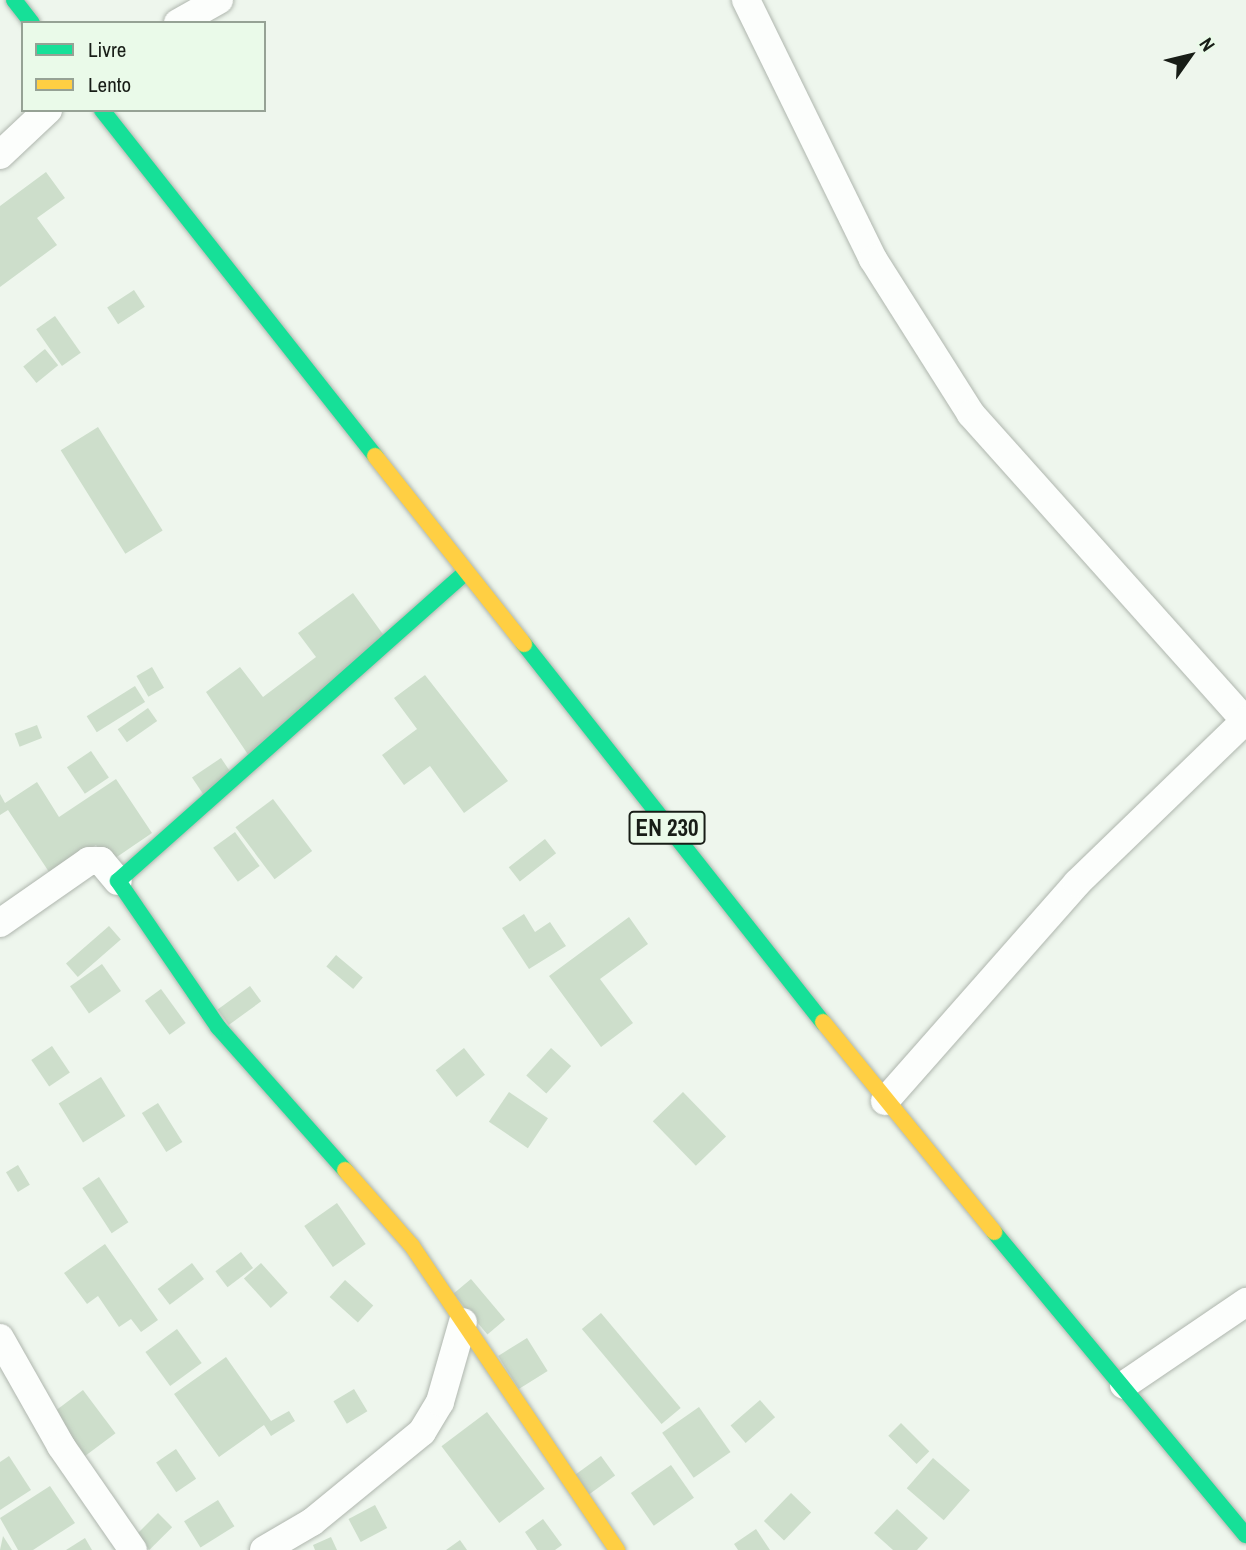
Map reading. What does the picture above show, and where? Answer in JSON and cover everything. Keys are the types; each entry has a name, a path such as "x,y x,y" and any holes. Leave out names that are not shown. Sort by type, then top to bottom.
{"main road":[{"path":"14,0 30,21"},
{"name":"EN 230","path":"104,112 464,574 884,1101 1124,1385 1246,1535"},
{"path":"464,574 118,881 218,1027 412,1246 617,1550"}],"street":[{"path":"182,21 219,0"},
{"path":"746,0 873,259 971,414 1245,721 1076,883 884,1101"},
{"path":"0,155 46,112"},
{"path":"0,923 89,862 101,861 118,881"},
{"path":"1124,1385 1246,1302"},
{"path":"264,1550 312,1522 422,1432 440,1402 463,1322"},
{"path":"0,1338 61,1446 133,1550"}],"building":[{"path":"46,172 65,198 37,218 57,245 0,287 0,206"},
{"path":"134,290 145,307 118,324 107,307"},
{"path":"55,316 81,353 62,366 36,329"},
{"path":"45,349 58,365 36,383 23,367"},
{"path":"98,427 163,530 125,554 61,450"},
{"path":"353,593 385,637 253,762 206,692 240,667 263,697 316,657 298,633"},
{"path":"152,667 164,688 148,697 136,676"},
{"path":"425,675 508,781 464,813 430,766 404,785 382,755 417,729 394,698"},
{"path":"135,686 145,702 97,732 87,716"},
{"path":"148,708 157,721 127,742 118,729"},
{"path":"37,725 42,738 20,747 15,734"},
{"path":"91,751 109,778 85,794 67,767"},
{"path":"221,758 233,776 204,796 192,778"},
{"path":"116,779 152,833 108,863 96,845 51,875 8,810 0,815 0,794 5,803 37,782 59,817"},
{"path":"273,799 312,851 275,879 235,827"},
{"path":"235,832 260,866 238,882 213,848"},
{"path":"545,839 556,853 520,882 509,867"},
{"path":"524,914 535,932 550,922 566,946 529,969 502,928"},
{"path":"629,917 648,944 600,979 633,1023 601,1047 549,976"},
{"path":"109,926 121,940 78,977 66,963"},
{"path":"336,955 363,977 353,989 326,966"},
{"path":"102,964 121,991 89,1013 70,986"},
{"path":"250,986 261,1001 229,1025 218,1010"},
{"path":"161,989 186,1023 170,1035 145,1001"},
{"path":"52,1046 70,1073 49,1087 31,1060"},
{"path":"464,1048 485,1075 457,1097 436,1070"},
{"path":"551,1048 571,1066 546,1094 526,1075"},
{"path":"101,1077 125,1116 83,1143 59,1103"},
{"path":"509,1092 548,1118 528,1148 489,1122"},
{"path":"683,1092 726,1137 696,1166 653,1121"},
{"path":"158,1103 182,1142 166,1152 142,1113"},
{"path":"18,1165 30,1185 18,1192 6,1172"},
{"path":"99,1177 128,1222 112,1233 82,1188"},
{"path":"337,1203 366,1244 333,1267 304,1226"},
{"path":"105,1244 158,1320 141,1332 131,1319 119,1327 98,1296 87,1304 64,1273"},
{"path":"241,1252 253,1268 227,1287 215,1271"},
{"path":"192,1263 204,1279 170,1305 158,1289"},
{"path":"261,1263 288,1293 271,1308 244,1278"},
{"path":"471,1279 505,1320 487,1334 453,1294"},
{"path":"345,1280 373,1305 358,1323 330,1297"},
{"path":"601,1313 681,1408 662,1424 582,1329"},
{"path":"177,1329 202,1363 170,1386 145,1352"},
{"path":"527,1338 548,1371 519,1389 498,1356"},
{"path":"226,1357 271,1421 289,1411 295,1421 271,1436 264,1425 219,1457 174,1394"},
{"path":"354,1389 367,1411 347,1424 333,1401"},
{"path":"83,1390 115,1433 80,1460 48,1416"},
{"path":"760,1400 775,1417 746,1443 731,1426"},
{"path":"699,1407 731,1452 694,1478 662,1433"},
{"path":"487,1412 545,1489 499,1523 441,1446"},
{"path":"901,1423 929,1451 917,1464 888,1436"},
{"path":"176,1449 196,1479 176,1492 156,1462"},
{"path":"9,1456 31,1490 0,1510 0,1462"},
{"path":"601,1456 615,1475 585,1497 571,1478"},
{"path":"933,1458 970,1490 944,1520 907,1488"},
{"path":"671,1465 694,1498 654,1526 631,1493"},
{"path":"50,1486 75,1523 33,1550 18,1550 0,1518"},
{"path":"791,1493 811,1512 784,1541 764,1521"},
{"path":"218,1500 234,1526 201,1547 184,1521"},
{"path":"375,1505 387,1528 361,1542 349,1519"},
{"path":"897,1509 928,1538 917,1550 893,1550 874,1533"},
{"path":"158,1513 172,1527 150,1550 135,1536"},
{"path":"543,1519 562,1545 555,1550 537,1550 525,1532"},
{"path":"756,1529 770,1550 738,1550 734,1544"},
{"path":"3,1536 12,1550 0,1550"},
{"path":"331,1537 337,1550 315,1550 313,1545"},
{"path":"85,1538 92,1550 66,1550"},
{"path":"460,1540 467,1550 446,1550"}],"traffic: fast":[{"path":"14,0 30,21"},
{"path":"104,112 375,456"},
{"path":"345,1170 218,1027 118,881 464,574"},
{"path":"524,644 823,1022"},
{"path":"994,1232 1246,1535"}],"traffic: slow":[{"path":"375,456 524,644"},
{"path":"823,1022 994,1232"},
{"path":"345,1170 412,1246 617,1550"}]}
